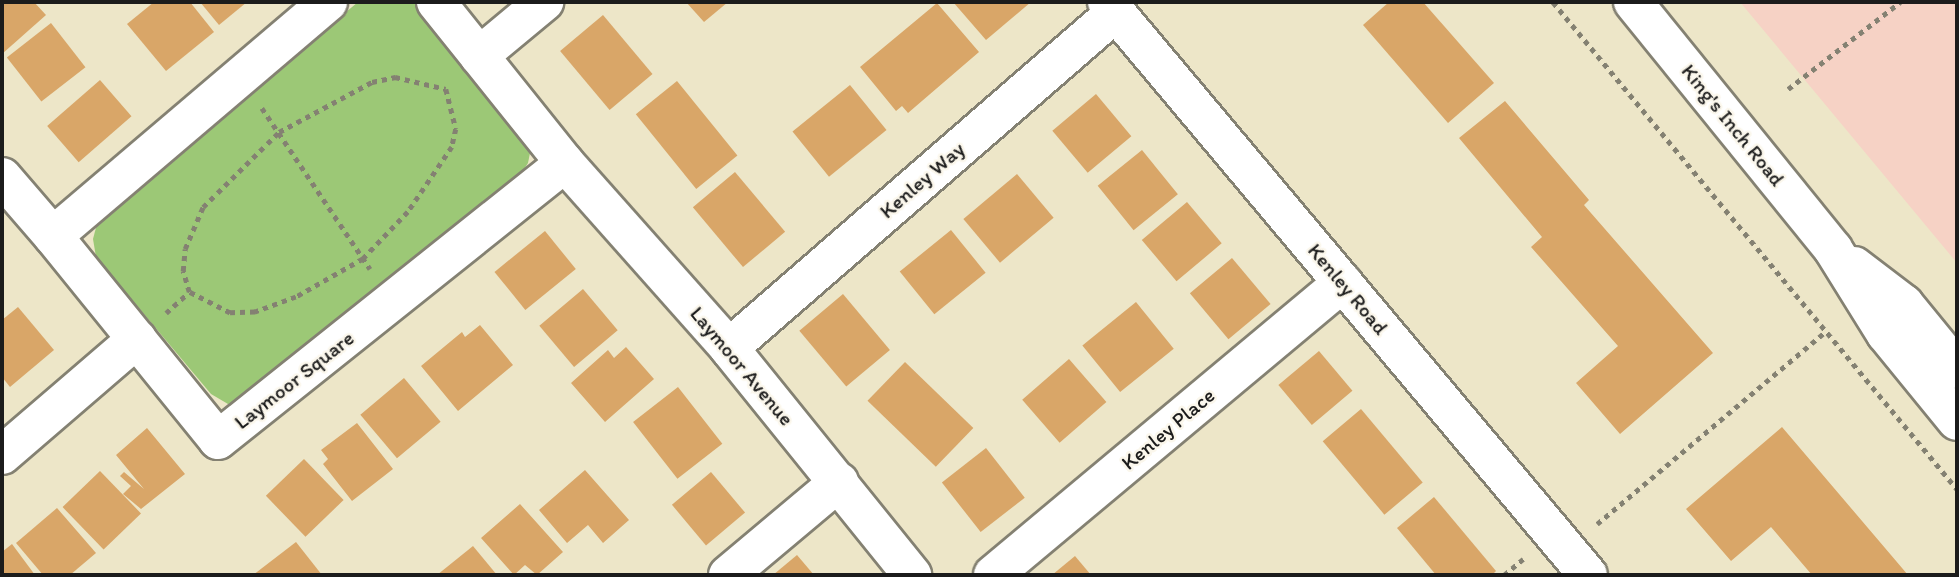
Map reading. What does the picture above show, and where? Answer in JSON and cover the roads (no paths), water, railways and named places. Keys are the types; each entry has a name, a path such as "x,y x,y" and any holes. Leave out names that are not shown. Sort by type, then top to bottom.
{"street":[{"path":"53,236 328,2"},
{"path":"436,2 565,163"},
{"path":"479,56 544,2"},
{"name":"King's Inch Road","path":"1633,2 1833,249 1886,334 1957,421"},
{"name":"Kenley Road","path":"1111,7 1578,562"},
{"name":"Kenley Way","path":"729,348 1111,7"},
{"name":"Laymoor Avenue","path":"565,163 729,348 912,575"},
{"name":"Laymoor Square","path":"2,177 218,440 565,163"},
{"name":"King's Inch Road","path":"1833,249 1904,304 1957,369"},
{"name":"Kenley Place","path":"993,575 1343,282"},
{"path":"2,455 136,339"},
{"path":"728,575 839,482"}]}
